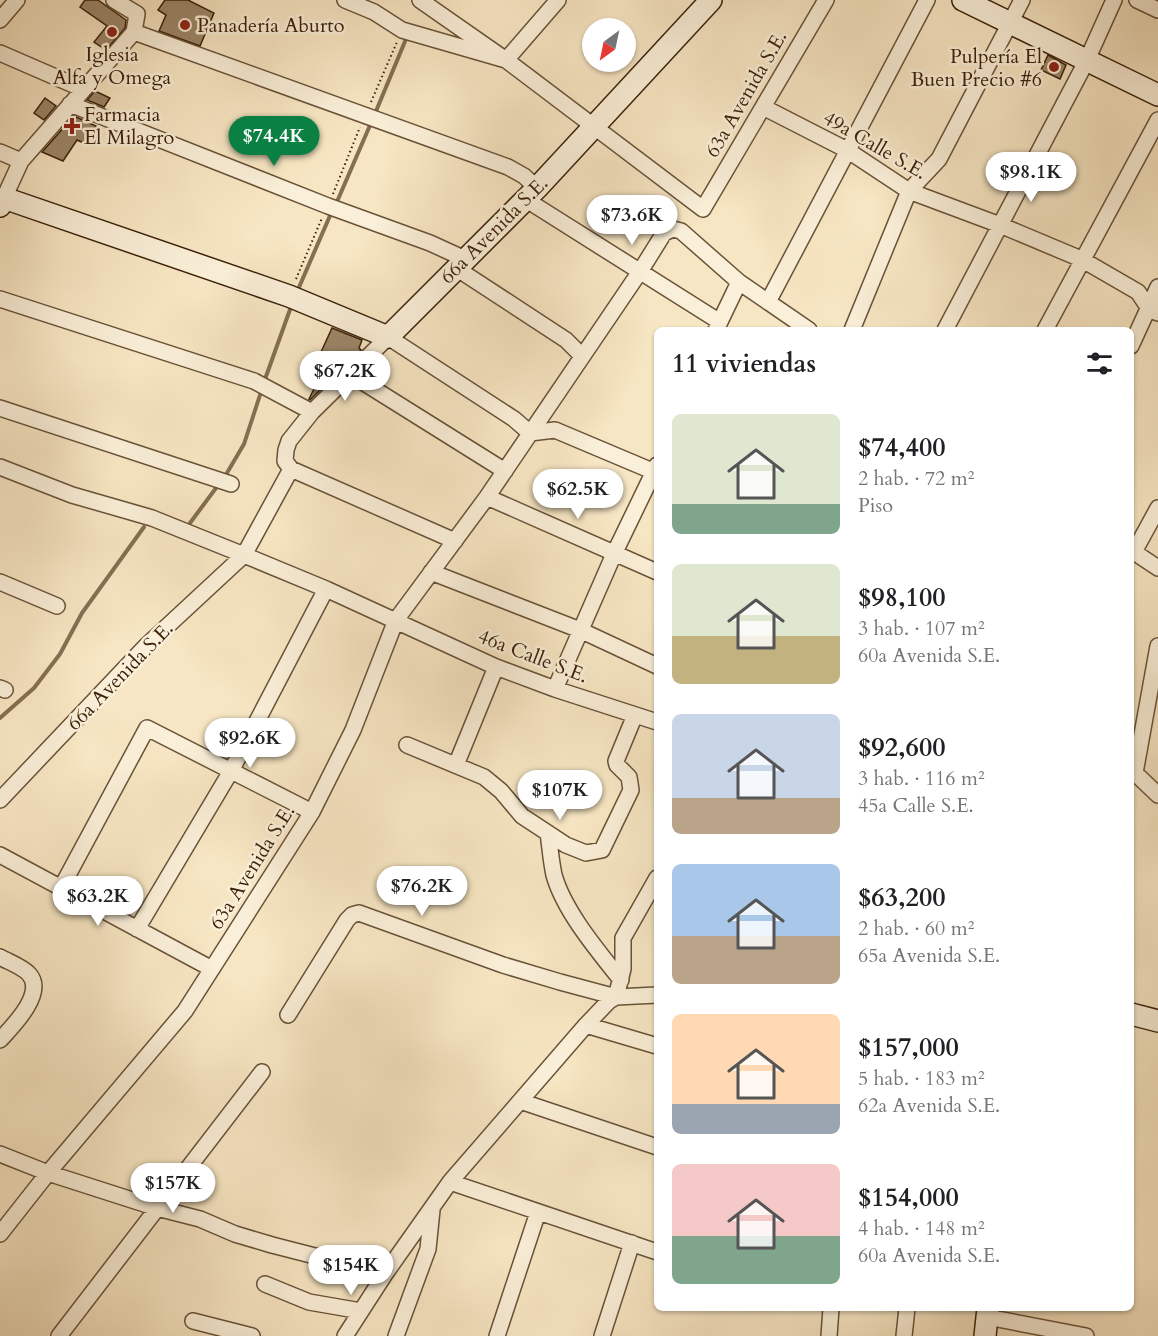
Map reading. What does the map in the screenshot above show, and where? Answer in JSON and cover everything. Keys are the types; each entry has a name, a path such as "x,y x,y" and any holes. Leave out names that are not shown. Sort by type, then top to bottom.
{"street":[{"path":"0,20 17,0"},
{"path":"114,0 137,14 134,32 21,161 2,202 289,296 388,337 514,419 530,433 555,430 654,469"},
{"path":"345,0 374,12 402,30 506,60"},
{"path":"420,0 506,60 593,126"},
{"name":"66a Avenida S.E.","path":"0,800 147,645 244,555 288,465 286,450 289,441 312,412 531,193 711,0"},
{"name":"63a Avenida S.E.","path":"593,126 703,209 826,0"},
{"path":"768,302 927,0"},
{"path":"963,0 1158,95"},
{"path":"853,327 909,191 939,159 1022,0"},
{"path":"947,327 1087,60 1114,0"},
{"path":"1137,0 1158,10"},
{"path":"506,60 556,1"},
{"path":"134,32 508,167 524,176 531,193 718,326 739,282"},
{"path":"0,53 83,89"},
{"path":"70,104 328,206 430,243 566,340 582,356"},
{"name":"49a Calle S.E.","path":"763,107 847,150 909,191 1000,225 1081,260 1138,292 1153,310"},
{"path":"1047,327 1158,120"},
{"path":"0,152 21,161"},
{"path":"654,665 580,630 431,572 505,471 641,270 664,232 673,229 681,231 739,282 804,327"},
{"path":"1134,341 1153,310 1158,287"},
{"path":"0,299 254,381 312,412"},
{"path":"350,374 505,471"},
{"path":"0,408 231,484"},
{"path":"288,465 454,541"},
{"name":"46a Calle S.E.","path":"0,467 72,495 152,518 326,589 496,667 654,721"},
{"path":"555,689 614,554 654,474"},
{"path":"487,497 654,571"},
{"path":"1134,549 1158,508"},
{"path":"1134,552 1158,568"},
{"name":"63a Avenida S.E.","path":"0,1234 48,1173 185,1011 312,812 353,730 396,620 431,572"},
{"path":"0,582 57,606"},
{"path":"137,929 231,771 326,589"},
{"path":"1134,769 1158,646"},
{"path":"456,765 496,667"},
{"path":"407,745 484,777 501,791 522,816 566,845 586,853 602,850 631,790 629,777 616,761 635,715"},
{"path":"61,888 147,728 312,812"},
{"path":"1134,775 1158,795"},
{"path":"548,833 555,876 566,902 586,936 621,980"},
{"path":"0,855 212,969"},
{"path":"345,1336 385,1274 450,1182 586,1025 609,1001 616,997 623,969 623,938 654,883"},
{"path":"288,1015 347,920 359,913 503,965 616,997 654,995"},
{"path":"0,957 28,972 34,983 34,991 29,1003 0,1040"},
{"path":"1134,1015 1158,1021"},
{"path":"586,1025 654,1045"},
{"path":"59,1336 262,1072"},
{"path":"520,1101 654,1146"},
{"path":"0,1154 48,1173 157,1208 200,1219 235,1234 385,1274"},
{"path":"450,1182 654,1251"},
{"path":"396,1336 428,1250 433,1208"},
{"path":"497,1336 538,1212"},
{"path":"602,1336 632,1243"},
{"path":"265,1284 309,1302 361,1311"},
{"path":"829,1336 831,1311"},
{"path":"904,1336 907,1311"},
{"path":"987,1320 1086,1336"},
{"path":"193,1321 252,1336"}],"path":[{"path":"289,296 402,30"}],"building":[{"path":"85,0 98,0 126,20 125,28 106,50 94,42 107,26 80,7"},
{"name":"Panadería Aburto","path":"165,0 188,0 214,13 200,46 159,31 166,15 158,10"},
{"name":"Pulpería El Buen Precio #6","path":"1048,55 1066,65 1060,79 1041,70"},
{"path":"95,91 110,98 104,107 87,100"},
{"path":"45,98 56,106 44,120 34,113"},
{"path":"74,116 96,126 86,144 77,140 63,161 42,152"},
{"path":"332,328 362,340 359,348 361,350 343,368 339,366 333,377 310,400 330,356 321,352"}],"waterway":[{"path":"374,116 406,39"},
{"path":"336,204 371,123"},
{"path":"297,292 332,211"},
{"path":"264,382 292,304"},
{"path":"224,478 244,444 262,389"},
{"path":"190,523 219,484"},
{"path":"0,718 34,688 60,654 82,613 144,527"}],"place":[{"name":"Panadería Aburto","path":"185,25"},
{"name":"Iglesia Alfa y Omega","path":"112,32"},
{"name":"Pulpería El Buen Precio #6","path":"1054,67"},
{"name":"Farmacia El Milagro","path":"72,126"}]}
